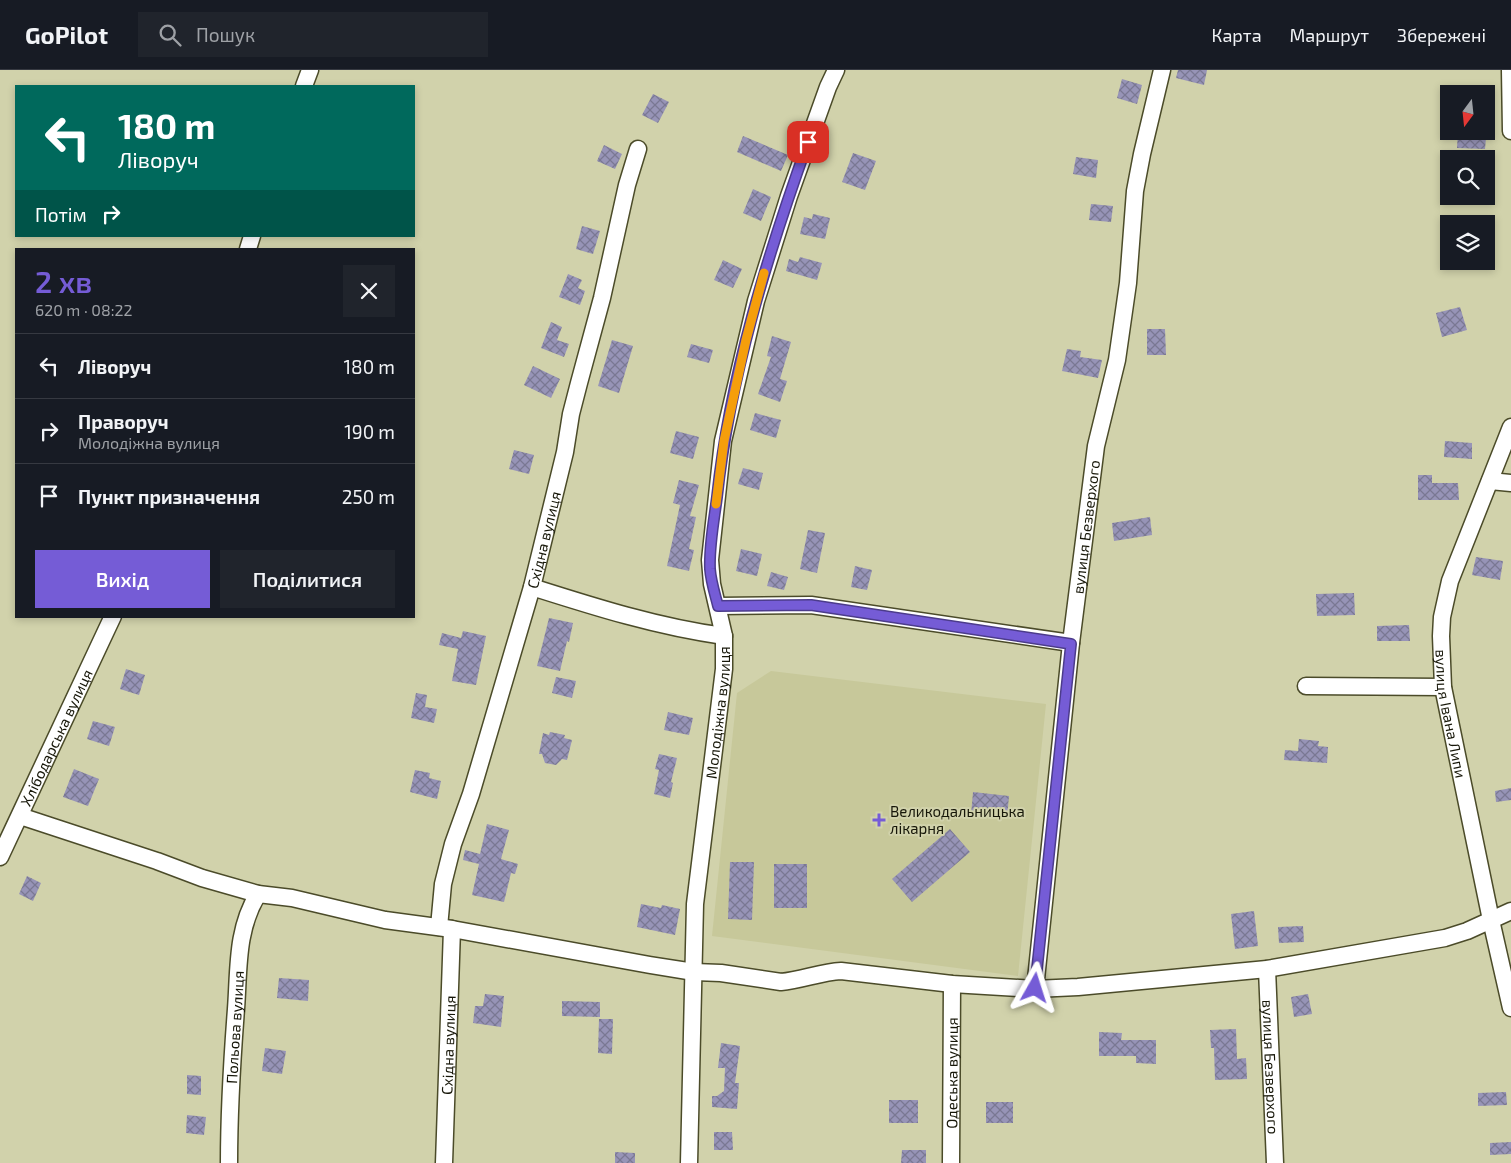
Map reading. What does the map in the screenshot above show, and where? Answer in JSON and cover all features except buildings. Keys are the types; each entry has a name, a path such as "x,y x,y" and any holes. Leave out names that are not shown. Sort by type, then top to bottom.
{"street":[{"path":"304,85 310,70"},
{"name":"Молодіжна вулиця","path":"688,1163 695,904 724,669 724,636 712,584 710,560 724,441 756,301 773,244 828,87 836,70"},
{"name":"вулиця Безверхого","path":"1035,988 1071,644 1096,446 1117,360 1128,283 1135,191 1162,70"},
{"path":"1510,70 1511,131"},
{"name":"Східна вулиця","path":"444,1163 445,928 443,884 453,844 470,794 532,588 565,452 577,390 602,298 627,186 638,149"},
{"name":"вулиця Івана Липи","path":"1511,427 1457,563 1445,601 1441,636 1443,687 1511,1008"},
{"path":"1490,481 1511,483"},
{"path":"532,588 670,627 724,636"},
{"path":"718,606 811,605 1071,644"},
{"name":"Хлібодарська вулиця","path":"0,857 112,618"},
{"path":"1306,686 1443,687"},
{"path":"20,816 202,878 258,894 292,898 385,920 445,928 694,972 721,973 781,982 827,972 841,971 952,984 1035,988 1078,987 1267,969 1445,938 1467,931 1511,911"},
{"name":"Польова вулиця","path":"229,1163 232,1069 241,939 246,916 258,894"},
{"name":"вулиця Безверхого","path":"1267,969 1275,1163"},
{"name":"Одеська вулиця","path":"951,1163 952,984"}],"shaded area":[{"name":"Великодальницька лікарня","path":"771,671 1046,704 1018,976 712,936 737,693"}],"slow traffic":[{"path":"716,504 721,454 746,340 764,273"}],"place":[{"name":"Великодальницька лікарня","path":"879,820"}],"route":[{"path":"808,142 773,244 756,301 721,454 710,560 712,584 718,606 811,605 1071,644 1035,988"}]}
